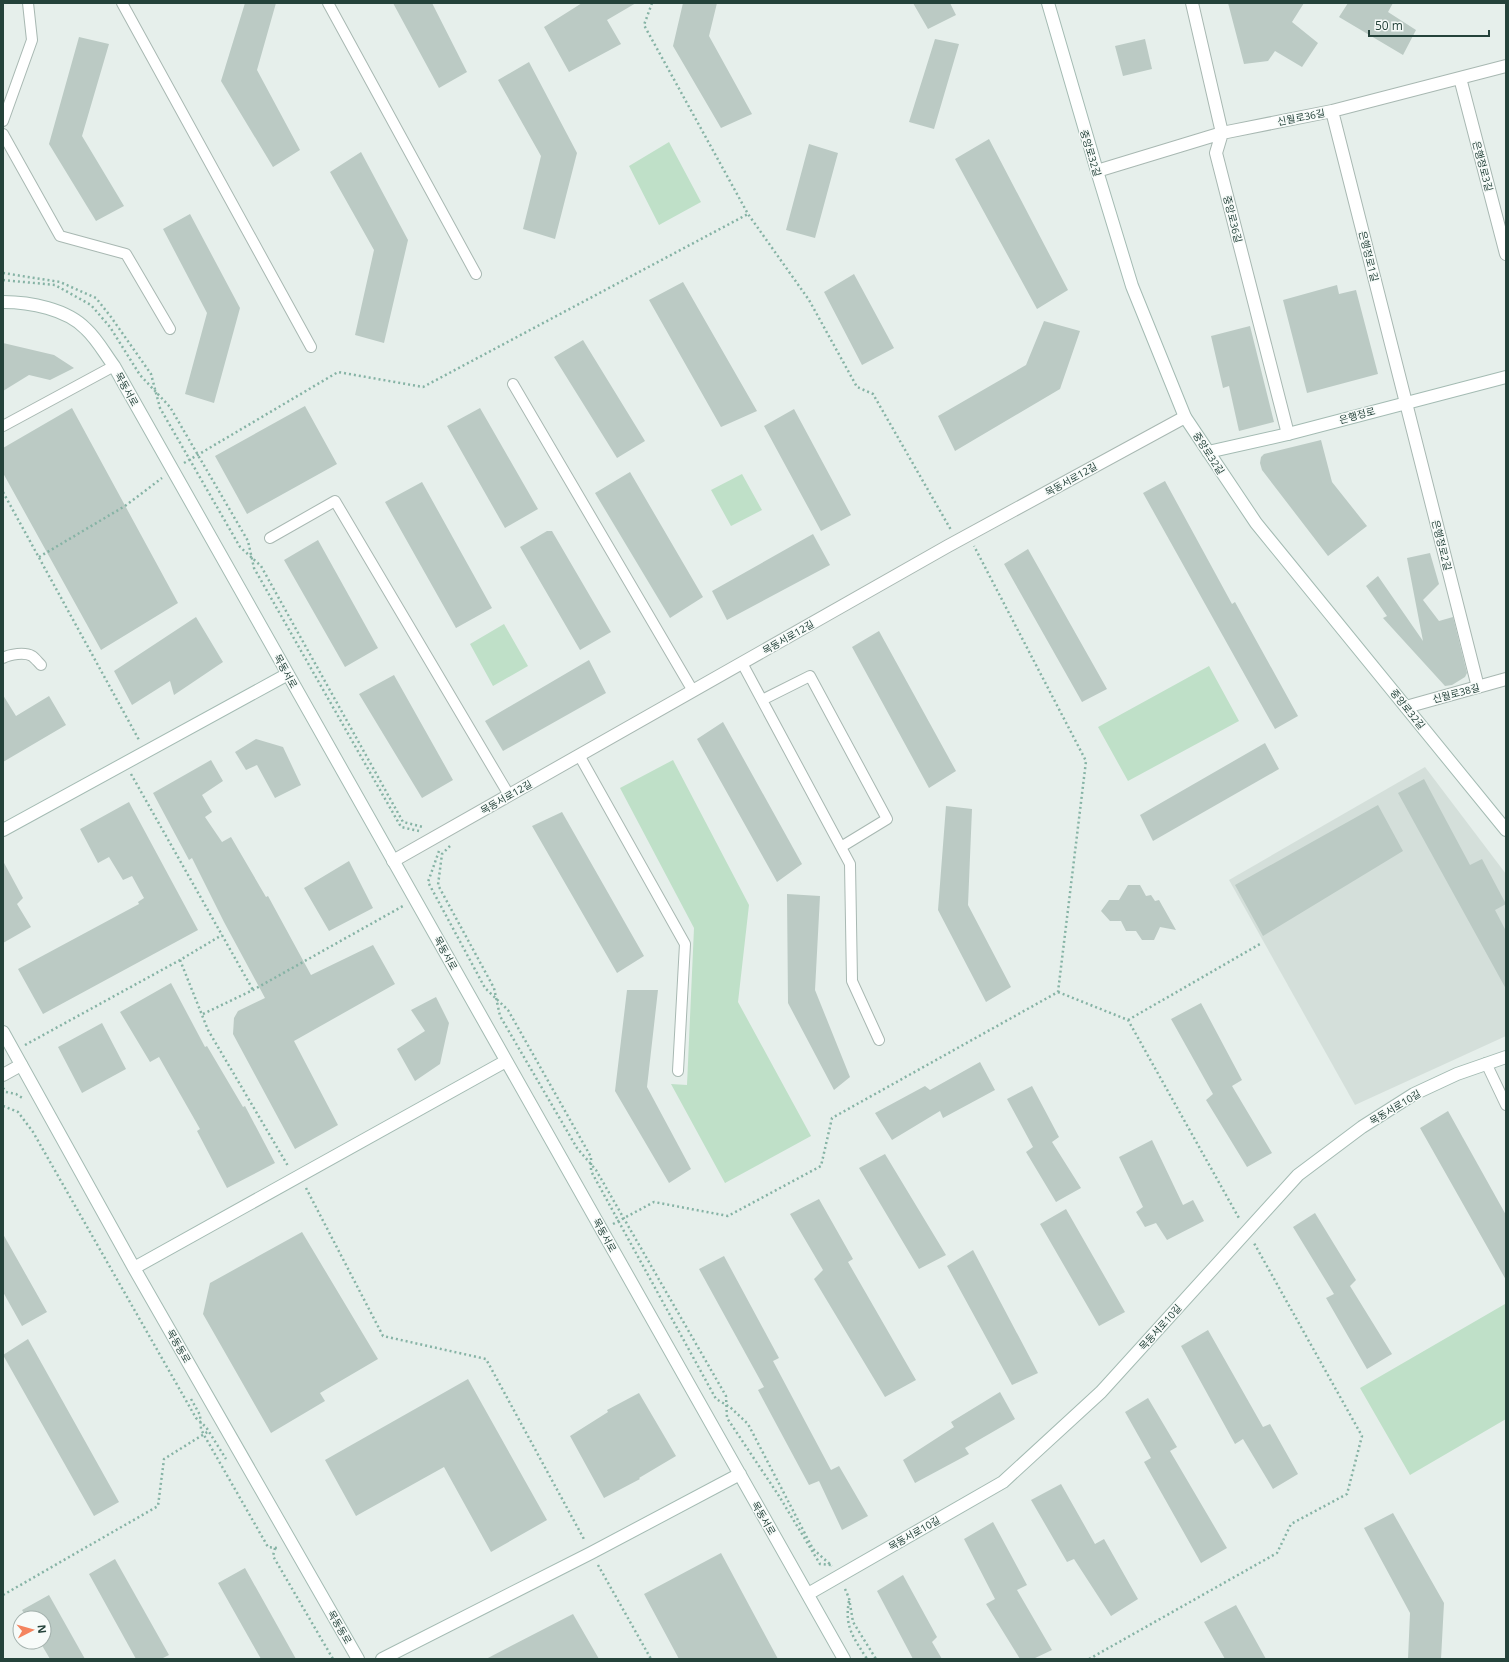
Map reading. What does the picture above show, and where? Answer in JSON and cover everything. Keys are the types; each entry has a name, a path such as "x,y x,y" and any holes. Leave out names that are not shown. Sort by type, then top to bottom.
{"street":[{"name":"중앙로32길","path":"1048,3 1096,171 1132,286 1185,416 1256,523 1506,830"},
{"name":"중앙로36길","path":"1192,3 1222,132 1216,153 1288,434"},
{"name":"신월로36길","path":"1096,171 1222,132 1332,111 1506,66"},
{"name":"은행정로3길","path":"1460,78 1506,254"},
{"name":"은행정로1길","path":"1332,111 1407,402"},
{"name":"목동서로","path":"3,302 31,304 61,312 86,328 114,366 844,1659"},
{"name":"은행정로","path":"1208,452 1288,434 1506,377"},
{"name":"은행정로2길","path":"1407,402 1478,687"},
{"name":"목동서로12길","path":"393,861 957,541 1185,416"},
{"path":"3,830 288,674"},
{"name":"신월로38길","path":"1406,707 1506,679"},
{"name":"목동동로","path":"3,1032 134,1268 358,1659"},
{"name":"목동서로10길","path":"808,1594 1002,1482 1100,1392 1298,1175 1362,1127 1414,1094 1457,1074 1506,1057"},
{"path":"134,1268 506,1061"},
{"path":"3,1075 22,1065"},
{"path":"382,1659 591,1553 740,1474"}],"lane":[{"path":"3,121 32,40 28,3"},
{"path":"122,3 311,347"},
{"path":"328,3 476,274"},
{"path":"3,134 60,236 126,254 170,329"},
{"path":"3,426 114,366"},
{"path":"514,384 693,691"},
{"path":"270,538 335,501 509,795"},
{"path":"3,658 7,655 31,655 41,665"},
{"path":"742,663 850,864 852,981 879,1040"},
{"path":"762,700 810,676 887,819 841,847"},
{"path":"579,755 685,944 678,1071"},
{"path":"1486,1063 1506,1105"}],"path":[{"path":"652,3 644,25 748,214 809,300 857,387 873,394 957,541"},
{"path":"39,557 125,506 172,470 338,372 423,387 748,214"},
{"path":"3,273 60,282 96,298 111,317 151,374 160,408 240,547 261,566 403,822 427,828"},
{"path":"3,280 55,285 91,305 110,327 140,375 170,407 248,541 254,568 401,827 421,831 440,851 428,882 485,988 508,1010 591,1157 591,1171 716,1399 730,1406 748,1424 813,1549 831,1565"},
{"path":"3,492 146,752"},
{"path":"968,535 1086,761 1058,992"},
{"path":"125,763 253,990"},
{"path":"445,832 451,845 442,854 438,885 494,988 500,1016 576,1148 596,1170 726,1396 726,1418 779,1496 820,1564 831,1565 837,1562"},
{"path":"203,1014 253,990 415,899"},
{"path":"14,1051 180,960 222,935"},
{"path":"1128,1020 1260,944"},
{"path":"180,960 203,1014 208,1030 287,1165 300,1176 383,1336 486,1359 591,1553 651,1659"},
{"path":"1058,992 1128,1020 1362,1436 1347,1494 1291,1524 1277,1553 1089,1659"},
{"path":"602,1230 654,1202 728,1216 821,1166 832,1118 1058,992"},
{"path":"3,1106 18,1112 33,1132 196,1418 208,1432 228,1464"},
{"path":"3,1595 158,1506 164,1459 223,1423"},
{"path":"277,1541 273,1556 333,1659"},
{"path":"867,1659 851,1631 846,1614 849,1598 854,1622 876,1659"}],"shaded area":[{"path":"1425,767 1506,874 1506,1036 1355,1105 1229,880"}],"green space":[{"path":"669,142 701,202 659,225 629,166"},
{"path":"742,474 762,510 731,526 711,490"},
{"path":"504,624 528,666 493,686 470,644"},
{"path":"1209,666 1239,721 1128,781 1098,727"},
{"path":"673,760 749,905 738,1002 811,1136 725,1183 671,1084 687,1085 694,928 620,788"},
{"path":"1505,1304 1506,1419 1410,1475 1360,1388"}],"building":[{"path":"245,3 276,3 257,70 300,150 273,167 221,81"},
{"path":"393,3 432,3 467,72 439,88"},
{"path":"582,3 636,3 607,20 621,44 569,72 544,27"},
{"path":"683,3 717,3 709,36 752,114 721,128 673,46"},
{"path":"913,3 950,3 956,15 928,29"},
{"path":"1228,3 1304,3 1292,22 1318,43 1302,67 1275,51 1268,61 1244,64"},
{"path":"1348,3 1393,3 1388,12 1416,30 1403,55 1339,17"},
{"path":"79,37 109,44 82,136 124,206 96,221 49,144"},
{"path":"935,39 959,44 934,129 909,122"},
{"path":"1145,39 1152,69 1123,76 1115,46"},
{"path":"529,62 577,153 555,239 523,229 541,156 498,80"},
{"path":"989,139 1068,290 1037,309 955,159"},
{"path":"809,144 838,153 815,238 786,230"},
{"path":"361,152 408,240 384,343 355,335 374,250 330,172"},
{"path":"190,214 240,308 214,403 185,394 207,313 163,229"},
{"path":"854,274 894,348 862,365 824,292"},
{"path":"683,282 757,411 721,427 649,300"},
{"path":"1337,285 1339,294 1356,290 1378,374 1307,393 1283,300"},
{"path":"1044,321 1080,331 1060,389 955,451 938,416 1026,365"},
{"path":"1250,326 1274,422 1239,431 1229,386 1223,388 1211,336"},
{"path":"583,340 645,441 617,458 554,357"},
{"path":"3,343 54,355 74,368 50,380 29,375 3,391"},
{"path":"305,406 337,464 247,514 215,456"},
{"path":"72,408 178,603 101,650 3,473 3,448"},
{"path":"480,408 538,509 505,528 447,426"},
{"path":"794,409 851,515 821,531 764,426"},
{"path":"1321,440 1332,482 1367,526 1328,556 1262,470 1260,463 1261,457 1264,454"},
{"path":"630,472 703,597 670,618 595,493"},
{"path":"1165,481 1232,604 1235,602 1298,716 1275,729 1143,493"},
{"path":"422,482 492,608 456,628 385,502"},
{"path":"547,531 552,531 611,632 580,650 520,547"},
{"path":"813,534 830,565 727,620 712,591"},
{"path":"318,540 378,648 345,667 284,560"},
{"path":"1028,549 1107,689 1082,702 1004,564"},
{"path":"1430,553 1439,584 1423,600 1439,621 1453,617 1467,673 1465,677 1452,685 1445,686 1383,618 1387,616 1366,586 1378,576 1423,641 1407,558"},
{"path":"196,617 223,662 174,695 170,681 132,705 114,671"},
{"path":"879,631 956,771 929,788 852,647"},
{"path":"589,660 606,693 503,751 485,721"},
{"path":"394,675 453,780 422,798 359,694"},
{"path":"3,695 16,716 49,696 66,725 3,762"},
{"path":"723,722 802,864 777,882 697,739"},
{"path":"256,739 283,747 301,785 275,798 257,765 246,770 235,752"},
{"path":"1265,743 1279,769 1153,841 1140,815"},
{"path":"211,760 223,781 202,795 212,812 205,817 222,842 231,837 266,897 268,896 311,975 373,945 395,984 294,1041 338,1125 295,1149 233,1034 234,1018 238,1011 265,998 224,922 192,858 189,860 153,793"},
{"path":"1424,779 1470,865 1482,859 1506,904 1495,910 1506,931 1506,989 1398,793"},
{"path":"129,802 198,930 43,1014 18,969 139,904 138,902 144,898 132,876 123,880 109,857 98,863 80,829"},
{"path":"1378,805 1403,851 1263,936 1235,885"},
{"path":"946,806 972,809 968,905 1011,987 986,1002 938,910"},
{"path":"562,812 644,956 617,973 532,826"},
{"path":"3,861 23,898 17,904 31,927 3,943"},
{"path":"349,861 373,908 329,931 304,888"},
{"path":"1128,885 1140,885 1146,896 1151,895 1155,901 1159,900 1176,930 1160,927 1154,940 1142,940 1136,931 1126,931 1121,921 1110,921 1101,911 1109,900 1119,900"},
{"path":"787,894 820,896 815,990 850,1077 834,1090 788,1003"},
{"path":"171,983 205,1047 207,1046 243,1107 245,1106 275,1163 227,1188 197,1131 200,1129 159,1057 150,1062 120,1012"},
{"path":"627,990 658,990 647,1087 691,1169 669,1183 615,1091"},
{"path":"436,997 449,1023 440,1064 415,1081 397,1049 425,1031 411,1010"},
{"path":"1201,1003 1242,1080 1232,1086 1272,1153 1247,1167 1206,1100 1213,1094 1171,1019"},
{"path":"102,1023 126,1069 82,1093 58,1047"},
{"path":"980,1062 995,1090 943,1118 940,1111 892,1140 875,1113 925,1086 930,1090"},
{"path":"1032,1086 1059,1137 1052,1142 1081,1188 1056,1202 1026,1152 1033,1147 1007,1099"},
{"path":"1448,1111 1506,1215 1506,1280 1420,1128"},
{"path":"1152,1140 1183,1205 1193,1200 1204,1221 1167,1240 1156,1223 1145,1227 1136,1212 1143,1207 1119,1157"},
{"path":"885,1154 946,1255 919,1269 859,1168"},
{"path":"819,1199 853,1259 848,1262 916,1380 885,1397 814,1279 823,1270 790,1214"},
{"path":"1066,1209 1125,1312 1099,1326 1040,1224"},
{"path":"1315,1213 1356,1280 1350,1286 1392,1354 1367,1369 1326,1298 1334,1294 1293,1227"},
{"path":"302,1232 378,1359 320,1393 325,1401 271,1433 203,1314 210,1283"},
{"path":"3,1234 47,1312 22,1326 3,1292"},
{"path":"973,1250 1038,1373 1012,1385 947,1266"},
{"path":"724,1256 779,1358 773,1361 831,1470 839,1466 868,1516 842,1530 819,1481 809,1485 758,1390 764,1387 699,1269"},
{"path":"1208,1330 1263,1427 1270,1424 1298,1474 1273,1489 1243,1439 1235,1444 1181,1346"},
{"path":"28,1339 119,1502 94,1516 3,1355"},
{"path":"468,1379 547,1520 491,1552 444,1467 356,1516 325,1460"},
{"path":"1000,1392 1015,1419 965,1448 969,1454 915,1483 903,1460 954,1427 951,1422"},
{"path":"639,1393 676,1456 639,1478 640,1479 604,1498 570,1436 608,1412 607,1410"},
{"path":"1148,1398 1177,1447 1170,1451 1227,1548 1201,1563 1144,1462 1151,1458 1125,1412"},
{"path":"1061,1484 1095,1544 1104,1539 1138,1599 1111,1616 1074,1559 1067,1562 1031,1500"},
{"path":"1393,1513 1444,1603 1441,1659 1408,1659 1410,1613 1364,1528"},
{"path":"993,1522 1027,1585 1017,1590 1052,1650 1033,1659 1020,1659 986,1604 995,1599 964,1539"},
{"path":"721,1553 778,1659 679,1659 644,1594"},
{"path":"115,1559 169,1655 161,1659 136,1659 89,1574"},
{"path":"245,1568 296,1659 261,1659 218,1583"},
{"path":"903,1575 937,1637 932,1642 942,1659 913,1659 877,1591"},
{"path":"49,1595 85,1659 50,1659 45,1650 52,1650 52,1610 22,1610"},
{"path":"1236,1605 1266,1659 1225,1659 1204,1622"},
{"path":"573,1614 599,1659 486,1659"}]}
